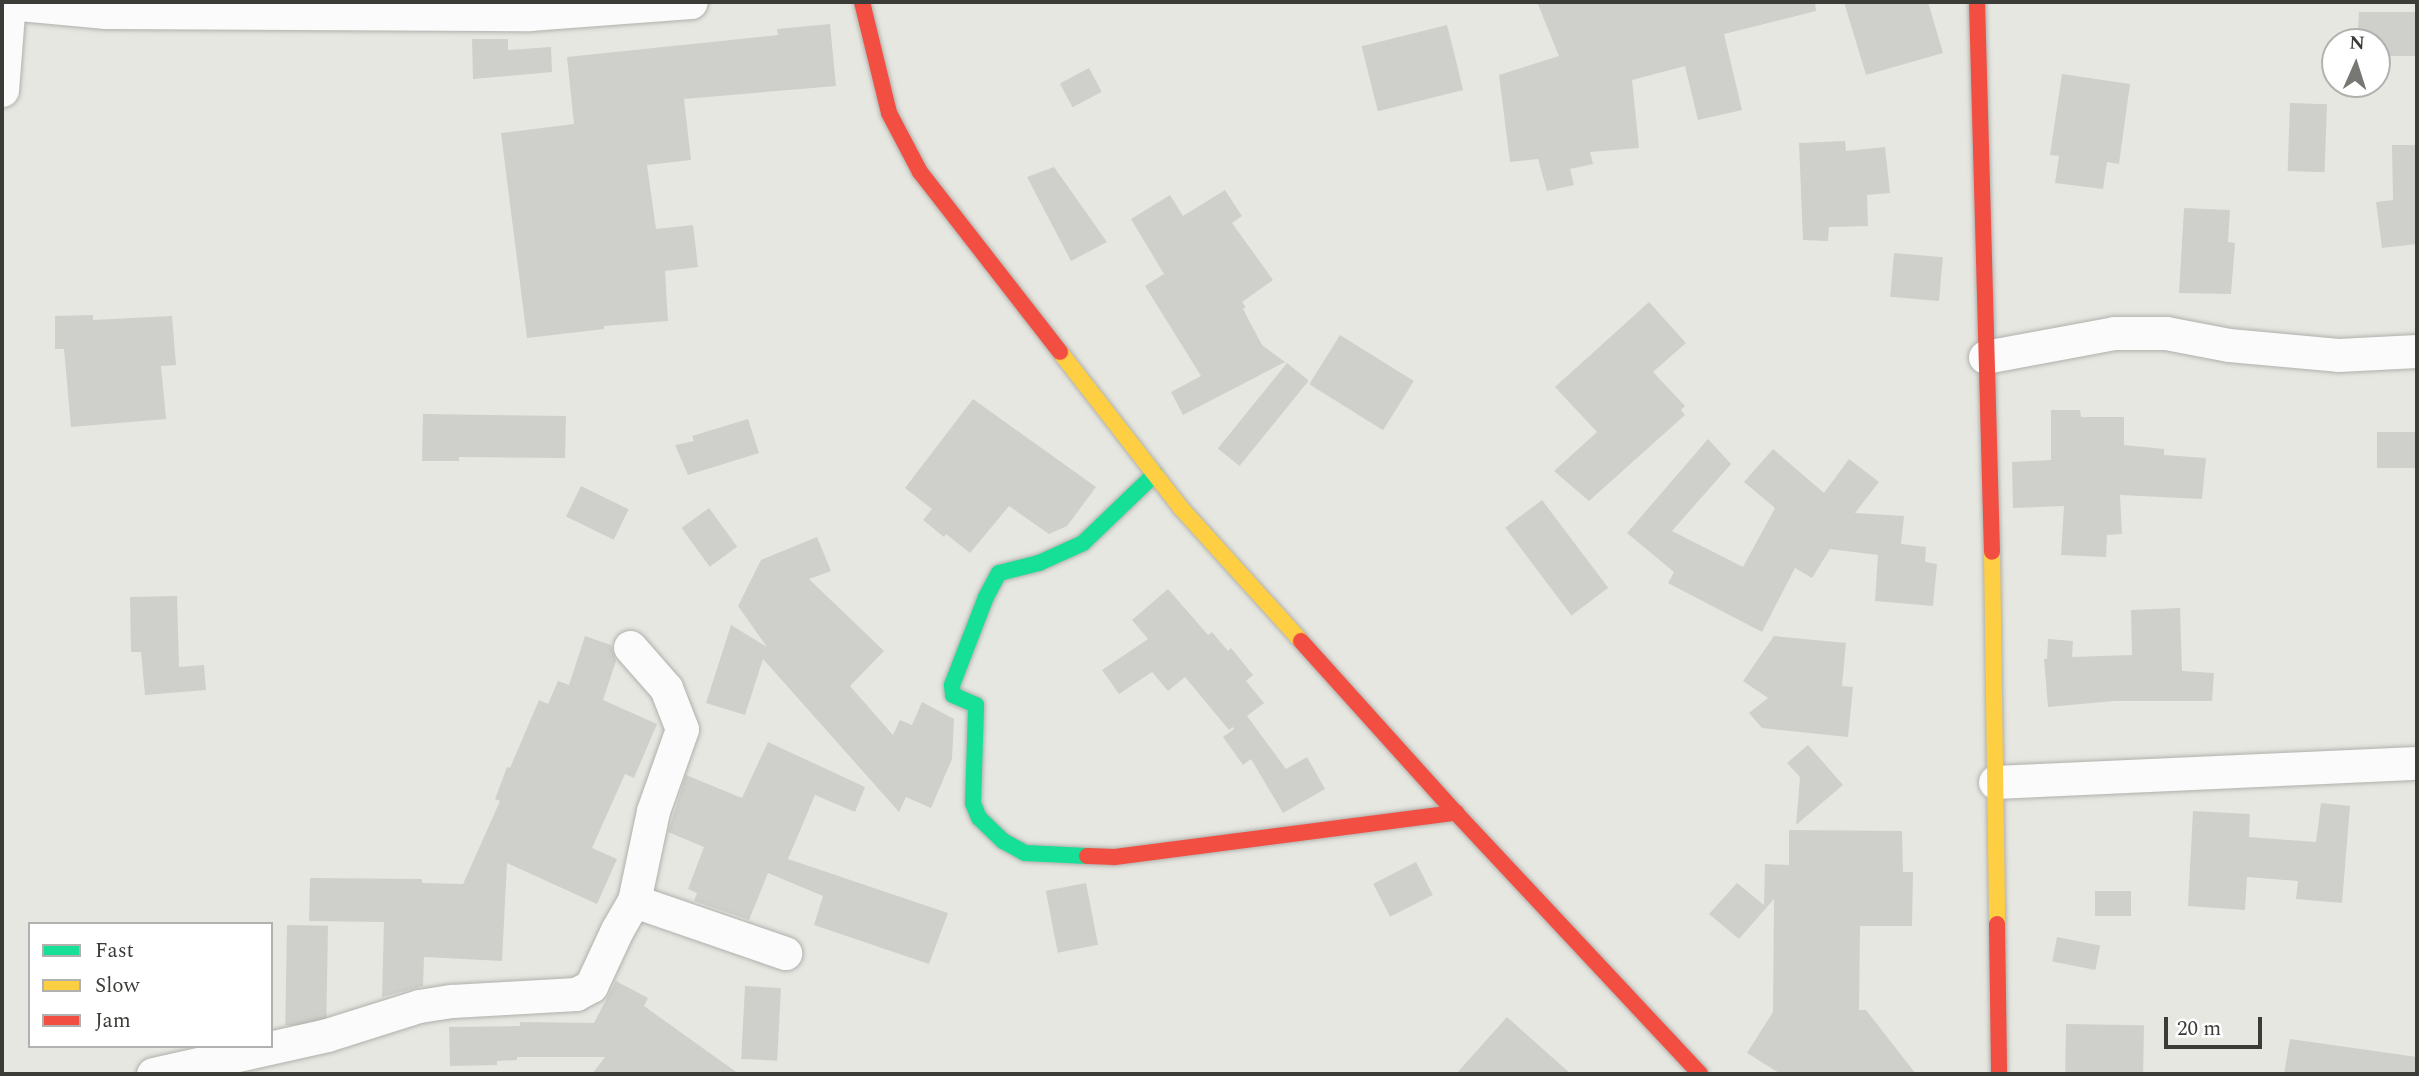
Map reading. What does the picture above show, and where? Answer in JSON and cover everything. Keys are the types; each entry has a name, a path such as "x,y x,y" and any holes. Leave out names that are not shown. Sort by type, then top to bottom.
{"street":[{"path":"2,90 6,3 106,12 529,14 691,2"},
{"path":"862,2 889,113 920,172 1181,508 1456,813 1700,1074"},
{"path":"1977,2 1984,357 1993,571 1998,1074"},
{"path":"1984,357 2114,333 2166,333 2229,345 2338,355 2417,351"},
{"path":"1155,474 1083,543 1039,563 999,573 986,597 952,685 953,695 976,705 972,803 979,818 1003,841 1025,853 1115,858 1456,813"},
{"path":"273,1047 327,1035 419,1006 452,1001 576,995 591,986 634,901 653,811 682,729 666,688 630,647"},
{"path":"1995,782 2417,764"},
{"path":"634,901 785,953"},
{"path":"153,1074 269,1048"}],"building":[{"path":"1537,2 1815,2 1816,11 1724,34 1742,110 1698,120 1685,66 1632,80 1639,148 1590,152 1593,164 1570,169 1574,185 1547,191 1538,159 1510,162 1499,75 1559,56"},
{"path":"1844,2 1928,2 1943,53 1866,75"},
{"path":"2359,12 2417,12 2417,56 2391,56 2391,28 2358,28"},
{"path":"830,24 836,86 684,99 691,160 647,165 656,229 693,225 698,267 665,271 668,321 604,326 604,329 527,338 501,133 574,124 567,57 778,35 777,29"},
{"path":"1447,25 1463,90 1378,111 1362,46"},
{"path":"472,39 508,39 508,50 551,47 552,72 473,79"},
{"path":"1089,68 1102,92 1073,107 1060,83"},
{"path":"2062,74 2130,84 2119,164 2107,162 2103,189 2055,183 2059,156 2050,155"},
{"path":"2290,103 2327,104 2325,172 2288,171"},
{"path":"1845,141 1846,151 1885,147 1890,193 1867,195 1868,226 1829,227 1828,241 1803,240 1799,143"},
{"path":"2392,145 2417,145 2417,244 2382,248 2376,202 2393,200"},
{"path":"1054,167 1107,242 1071,261 1027,177"},
{"path":"1225,190 1242,216 1232,223 1273,280 1242,302 1246,307 1243,309 1262,345 1285,362 1183,415 1171,392 1201,376 1145,286 1164,274 1131,219 1170,195 1183,216"},
{"path":"2184,208 2230,210 2228,242 2235,243 2231,294 2179,293"},
{"path":"1894,253 1943,257 1939,301 1890,297"},
{"path":"1649,302 1686,343 1653,372 1685,406 1681,410 1685,415 1589,501 1554,471 1597,432 1555,387"},
{"path":"93,315 93,320 172,316 176,365 161,366 166,419 71,427 64,349 55,349 55,316"},
{"path":"1340,335 1414,381 1383,430 1309,384"},
{"path":"1287,363 1309,381 1240,466 1218,448"},
{"path":"973,399 1096,487 1067,526 1049,534 1009,506 970,553 923,520 932,509 905,488"},
{"path":"2051,410 2080,410 2081,417 2124,417 2124,445 2164,449 2164,455 2206,458 2202,499 2120,495 2122,534 2107,535 2106,557 2061,555 2064,506 2013,508 2012,462 2051,460"},
{"path":"423,414 566,416 565,458 459,457 459,461 422,461"},
{"path":"748,419 759,453 688,475 675,445 694,441 692,436"},
{"path":"2377,432 2417,432 2417,468 2377,468"},
{"path":"1708,439 1731,464 1672,531 1743,567 1775,508 1744,482 1773,449 1824,493 1849,459 1879,482 1855,513 1904,516 1901,544 1926,547 1925,562 1937,564 1933,606 1875,601 1878,555 1830,549 1812,578 1795,568 1762,632 1668,583 1674,572 1627,533"},
{"path":"581,486 629,509 614,540 566,517"},
{"path":"1542,500 1608,588 1571,616 1505,528"},
{"path":"709,508 737,547 710,567 681,528"},
{"path":"817,537 831,571 809,579 884,651 850,686 893,735 900,720 912,725 922,702 954,719 952,759 931,808 906,797 899,812 763,659 745,715 706,703 731,625 767,647 738,606 761,560"},
{"path":"1168,589 1208,635 1212,632 1228,651 1231,648 1253,675 1246,681 1264,703 1247,716 1286,769 1307,757 1325,789 1283,813 1251,759 1243,765 1223,737 1234,729 1233,727 1229,730 1185,677 1168,691 1152,672 1119,694 1102,670 1148,639 1132,620"},
{"path":"177,596 179,667 204,665 206,690 145,695 141,652 131,652 130,597"},
{"path":"2180,608 2182,671 2214,673 2212,701 2114,701 2048,707 2044,659 2047,659 2048,639 2073,641 2072,657 2132,655 2131,610"},
{"path":"585,636 611,645 616,661 603,700 657,724 634,778 625,774 592,848 617,859 597,904 507,863 502,961 424,957 423,986 382,997 384,922 309,921 310,878 422,879 422,883 463,884 500,801 495,799 507,767 510,768 539,700 548,704 558,681 569,685"},
{"path":"1774,636 1846,643 1842,686 1853,687 1848,737 1762,728 1749,713 1768,698 1743,681"},
{"path":"768,742 865,787 855,812 815,795 788,859 948,913 929,964 814,925 823,896 768,873 749,920 694,901 697,893 688,889 704,847 668,832 686,775 742,798"},
{"path":"1808,745 1843,785 1796,825 1800,777 1787,763"},
{"path":"2321,803 2350,806 2342,903 2296,899 2298,881 2247,877 2245,910 2188,906 2193,811 2250,814 2249,837 2316,842"},
{"path":"1789,830 1902,831 1903,872 1913,872 1912,926 1860,926 1859,1010 1866,1010 1916,1074 1781,1074 1747,1053 1773,1012 1774,899 1739,939 1709,914 1737,883 1764,905 1765,864 1789,865"},
{"path":"1416,862 1433,895 1390,917 1373,884"},
{"path":"1086,883 1098,945 1058,953 1046,891"},
{"path":"2095,891 2131,891 2131,916 2095,916"},
{"path":"287,925 328,926 326,1026 285,1025"},
{"path":"2057,937 2100,945 2095,970 2052,962"},
{"path":"616,981 648,998 644,1006 739,1074 592,1074 605,1057 517,1057 517,1060 497,1061 497,1065 450,1066 449,1027 520,1026 520,1022 594,1023"},
{"path":"745,986 781,988 777,1061 741,1059"},
{"path":"1507,1017 1571,1074 1456,1074"},
{"path":"2066,1024 2144,1025 2143,1074 2065,1074"},
{"path":"2290,1039 2417,1057 2417,1074 2284,1074"}],"traffic: fast":[{"path":"1087,856 1025,853 1003,841 979,818 973,803 976,705 953,695 952,685 986,597 999,573 1039,563 1083,543 1155,474"}],"traffic: slow":[{"path":"1060,352 1181,508 1301,641"},
{"path":"1992,552 1997,924"}],"traffic: jam":[{"path":"862,2 889,113 920,172 1060,352"},
{"path":"1977,2 1992,552"},
{"path":"1301,641 1456,813 1700,1074"},
{"path":"1087,856 1115,857 1456,813"},
{"path":"1997,924 1999,1074"}]}
